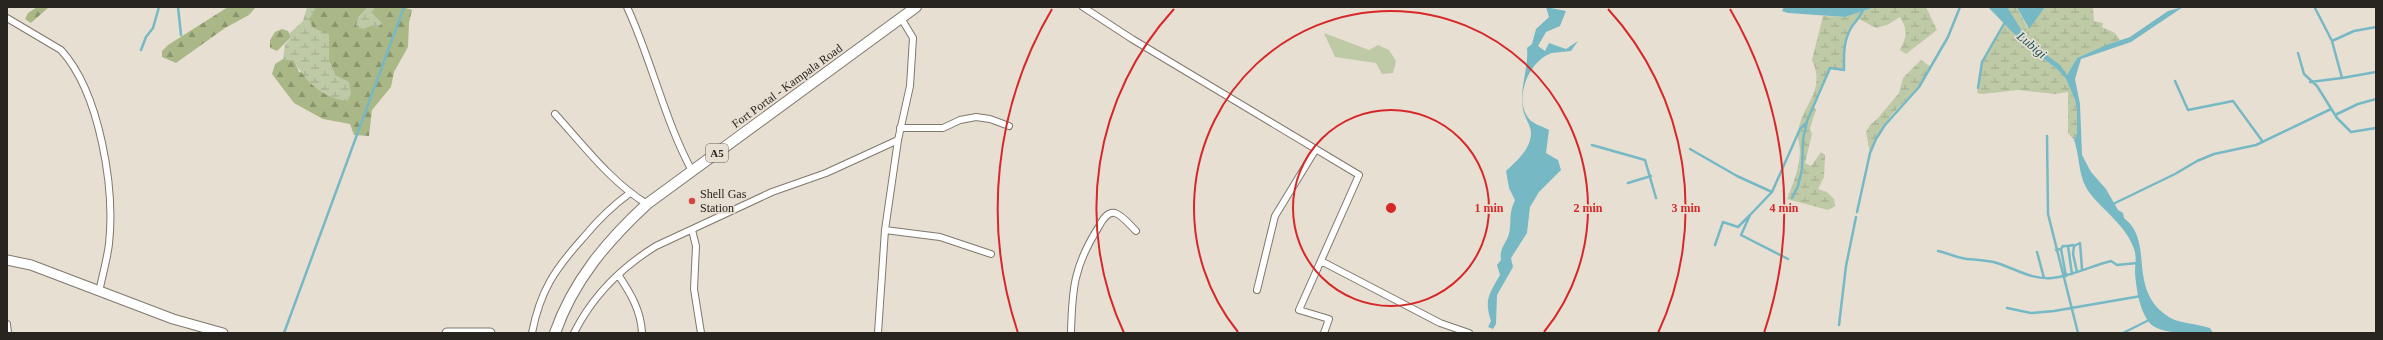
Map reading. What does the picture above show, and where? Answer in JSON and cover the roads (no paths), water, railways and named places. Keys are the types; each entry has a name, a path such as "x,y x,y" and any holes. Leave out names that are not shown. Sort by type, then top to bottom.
{"main road":[{"name":"Fort Portal - Kampala Road","path":"555,333 567,303 595,258 619,230 648,204 916,7"}],"street":[{"path":"627,7 652,65 676,141 692,172"},
{"path":"1083,7 1359,175 1300,310 1329,320 1324,333"},
{"path":"7,18 62,50 91,103 100,133 110,198 109,245 99,292"},
{"path":"878,333 885,230 900,128 910,86 913,38 901,18"},
{"path":"555,114 601,167 630,193 648,204"},
{"path":"900,128 943,128 960,120 976,117 990,119 1009,126"},
{"path":"574,333 583,315 597,297 618,276 649,251 772,192 826,173 898,140"},
{"path":"1257,290 1275,216 1316,149"},
{"path":"532,333 538,305 556,269 598,220 630,193"},
{"path":"1071,333 1070,316 1076,272 1085,249 1105,217 1111,213 1116,214 1136,231"},
{"path":"692,230 696,246 694,289 701,333"},
{"path":"885,230 940,237 991,254"},
{"path":"7,260 31,265 173,319 223,333"},
{"path":"1321,261 1440,323 1469,333"},
{"path":"618,276 636,306 641,322 642,333"},
{"path":"7,324 8,333"},
{"path":"447,333 490,333"}],"water":[{"path":"1546,7 1566,11 1560,26 1546,32 1538,46 1545,51 1549,43 1566,49 1578,41 1571,51 1552,53 1544,57 1536,64 1530,72 1526,82 1523,92 1523,102 1525,112 1530,120 1549,130 1546,153 1558,160 1561,170 1539,192 1530,207 1527,233 1511,258 1513,267 1497,295 1496,324 1493,329 1488,327 1491,321 1488,302 1490,292 1500,275 1497,265 1501,260 1501,252 1509,234 1511,214 1515,200 1509,188 1506,171 1523,154 1529,144 1531,130 1524,112 1522,101 1522,93 1527,63 1527,48 1532,44 1536,29 1549,17"},
{"path":"1784,7 1875,7 1845,17 1788,13 1782,11"},
{"name":"Lubigi","path":"1988,7 2008,8 2028,41 2060,65 2067,75 2077,58 2109,44 2130,37 2168,11 2183,7 2131,42 2081,59 2075,79 2080,104 2082,155 2091,172 2106,189 2118,210 2123,213 2124,218 2133,228 2138,239 2141,252 2147,291 2154,304 2170,318 2181,322 2210,328 2213,333 2182,333 2166,331 2153,326 2145,316 2136,286 2136,260 2134,249 2130,240 2120,225 2089,192 2083,180 2074,140 2077,133 2077,112 2075,100 2066,79 2058,70 2021,41"},
{"path":"2017,7 2045,7 2029,29"}],"waterway":[{"path":"141,50 146,37 153,28 159,7"},
{"path":"178,7 181,35"},
{"path":"284,333 404,7"},
{"path":"1792,198 1798,186 1802,169 1803,140 1807,121 1830,68 1844,70 1844,49 1848,33 1860,16 1864,7"},
{"path":"1857,212 1870,153 1876,139 1885,125 1919,87 1948,37 1960,7"},
{"path":"2310,82 2342,78 2332,41 2315,8"},
{"path":"1978,88 1982,62 2005,22"},
{"path":"2332,41 2354,31 2376,27"},
{"path":"2298,53 2304,74 2317,86 2337,118 2351,132 2376,128"},
{"path":"2342,78 2376,72"},
{"path":"2175,81 2188,110 2233,101 2263,142"},
{"path":"2335,115 2358,104 2376,99"},
{"path":"2111,205 2175,174 2197,161 2214,154 2256,145 2331,109"},
{"path":"1788,259 1741,235 1750,215 1772,192 1800,129 1806,123"},
{"path":"2047,136 2048,214 2078,333"},
{"path":"1592,145 1645,160 1656,198"},
{"path":"1690,149 1737,176 1772,192"},
{"path":"1628,183 1651,176"},
{"path":"1715,245 1723,222 1738,227 1750,215"},
{"path":"1839,325 1846,266 1856,217"},
{"path":"2074,246 2080,243 2082,269"},
{"path":"2061,249 2063,246 2068,246 2072,274"},
{"path":"2068,246 2074,246 2073,254 2077,272"},
{"path":"2056,250 2061,249 2066,276"},
{"path":"1938,251 1964,258 1997,263 2031,276 2045,278 2067,275 2111,261 2117,265 2137,263"},
{"path":"2037,252 2044,278"},
{"path":"2007,308 2031,313 2054,311 2141,296"},
{"path":"2123,333 2151,319"}],"place":[{"name":"Shell Gas Station","path":"692,201"}]}
